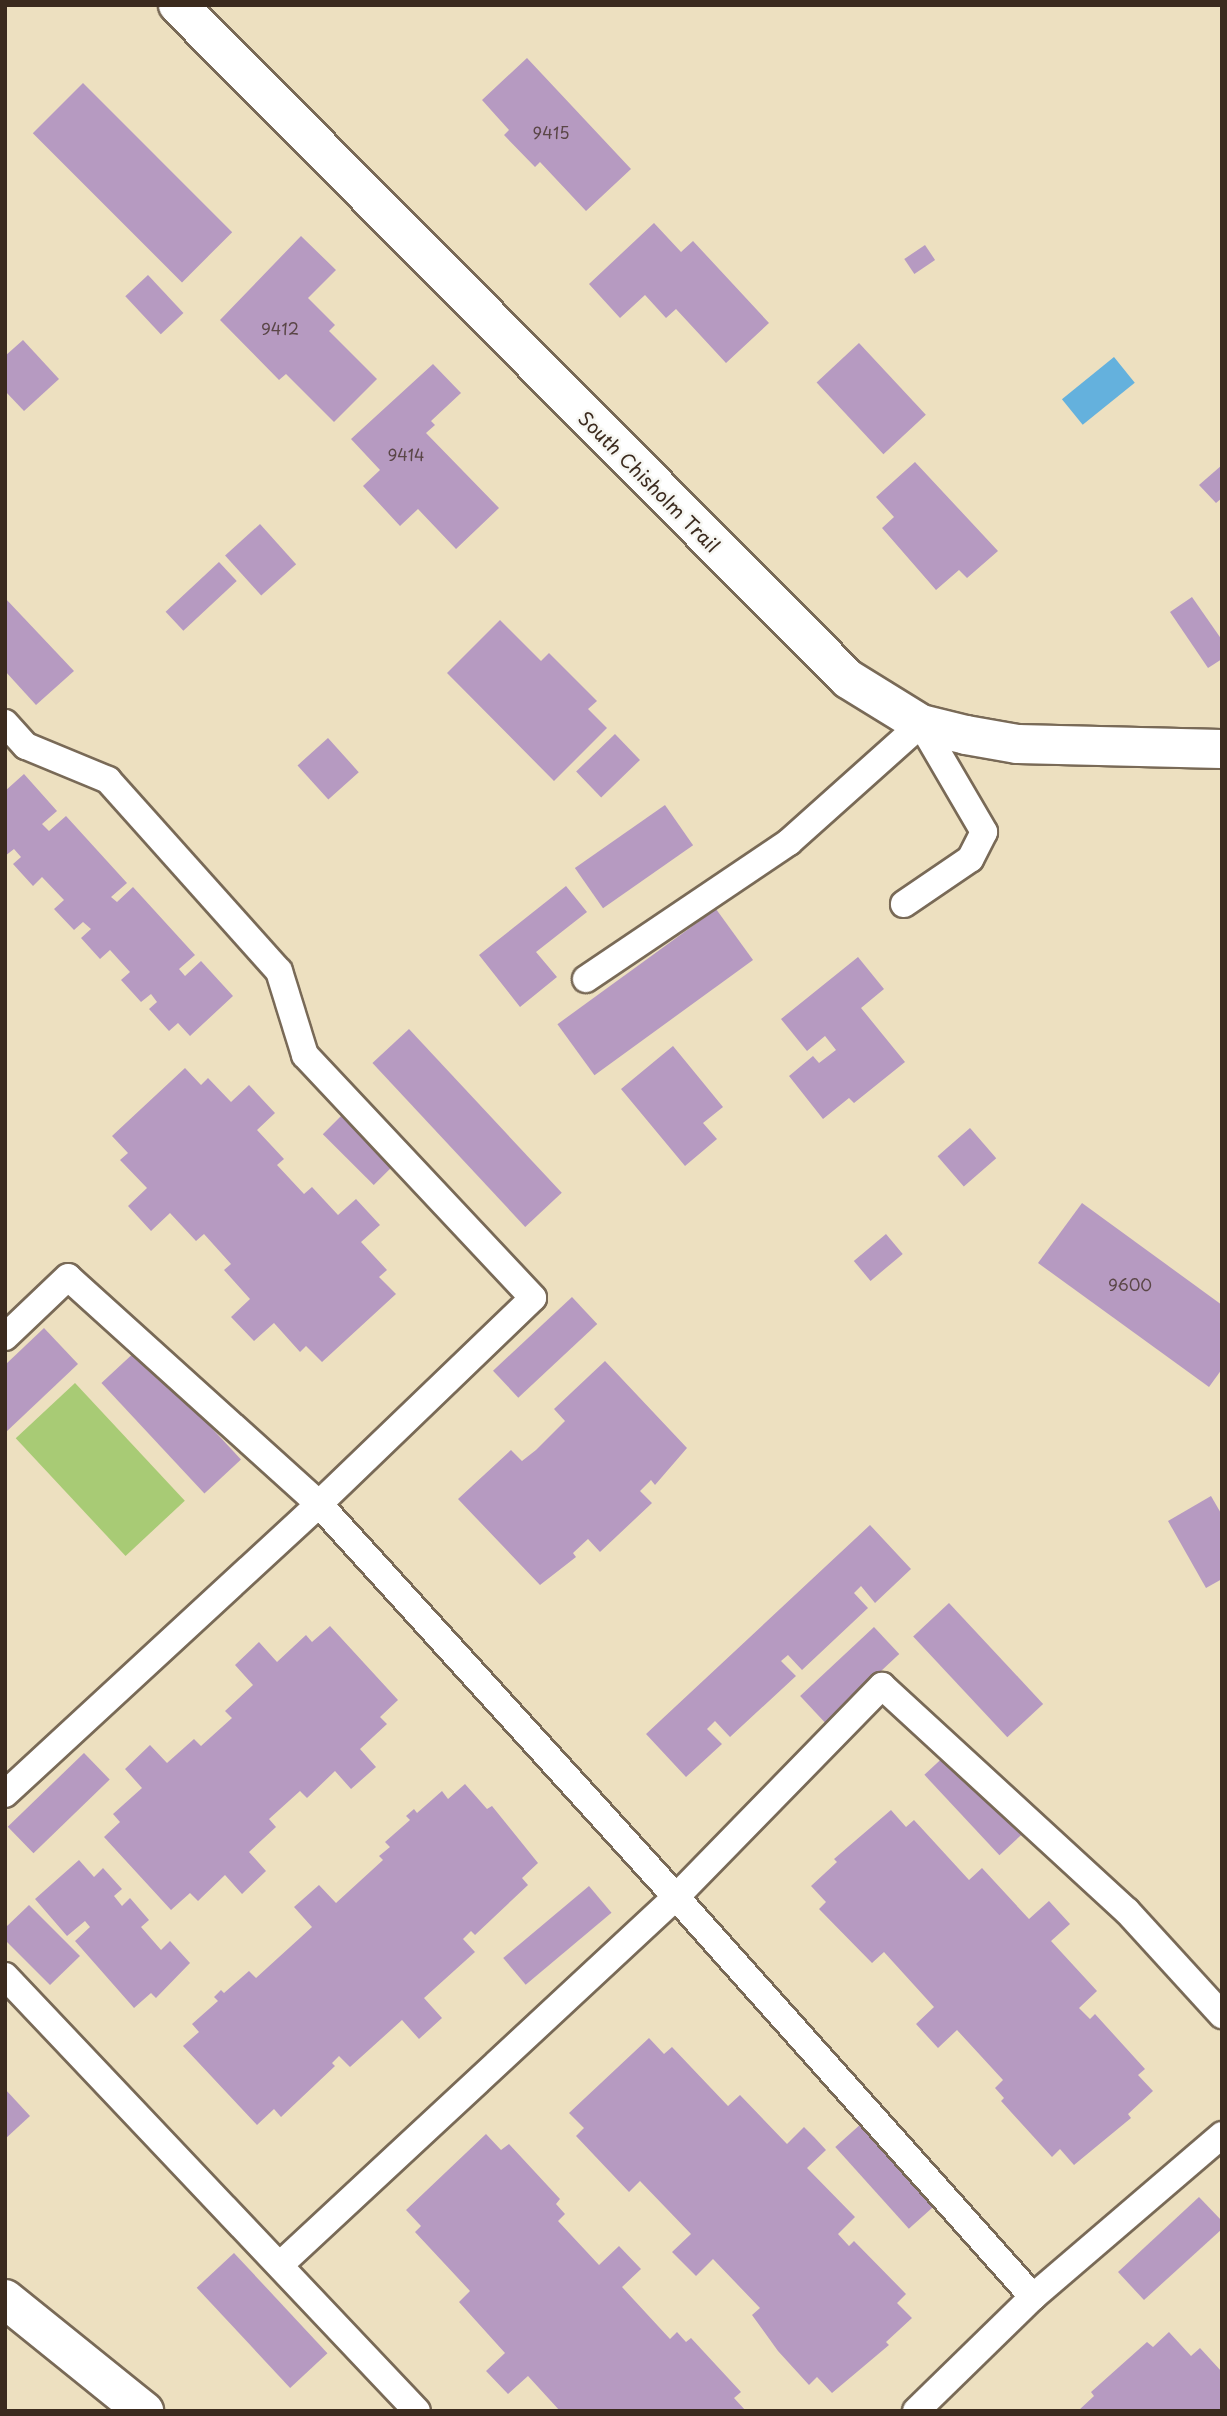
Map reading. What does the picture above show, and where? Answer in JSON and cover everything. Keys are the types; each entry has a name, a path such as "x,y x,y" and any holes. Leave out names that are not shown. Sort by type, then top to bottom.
{"street":[{"name":"South Chisholm Trail","path":"178,5 786,621 848,679 921,724 1017,744 1222,750"},
{"path":"5,2299 145,2411"}],"lane":[{"path":"5,723 26,746 108,780 279,971 305,1055 533,1298 319,1504 5,1794"},
{"path":"586,979 789,842 921,724 984,832 970,859 904,904"},
{"path":"5,1337 68,1278 319,1504 676,1897 1033,2297"},
{"path":"281,2264 676,1897 882,1686 1127,1911 1222,2015"},
{"path":"5,1976 281,2264 417,2411"},
{"path":"916,2411 1033,2297 1222,2135"}],"green space":[{"path":"75,1383 185,1501 126,1556 16,1438"}],"water":[{"path":"1114,357 1135,383 1083,425 1062,399"}],"building":[{"path":"527,58 631,169 586,211 540,162 535,167 504,135 509,130 482,100"},
{"path":"83,83 232,232 182,282 33,133"},
{"path":"654,223 681,252 693,241 769,323 726,363 676,309 666,318 645,295 620,318 589,284"},
{"path":"301,236 336,270 308,298 335,325 329,331 377,379 334,422 286,374 279,380 220,320"},
{"path":"925,245 935,260 914,274 904,259"},
{"path":"148,275 183,313 161,334 125,296"},
{"path":"23,340 59,379 24,411 5,391 5,356"},
{"path":"859,343 926,415 883,454 817,383"},
{"path":"433,364 461,393 431,421 435,425 426,433 499,508 456,549 418,509 400,526 363,486 380,470 351,439"},
{"path":"915,462 998,551 967,578 959,570 936,590 882,528 894,517 876,497"},
{"path":"1222,465 1222,498 1216,503 1199,485"},
{"path":"260,524 296,564 261,596 225,555"},
{"path":"219,562 237,581 183,631 166,612"},
{"path":"1192,597 1222,640 1222,659 1208,668 1170,612"},
{"path":"5,598 74,671 36,705 5,671"},
{"path":"500,620 541,661 549,653 597,701 588,709 607,728 554,781 447,673"},
{"path":"615,734 640,760 601,797 576,772"},
{"path":"328,738 359,772 328,800 298,765"},
{"path":"24,774 57,811 42,824 49,831 66,816 127,883 111,897 117,902 133,887 195,955 179,969 185,976 201,961 233,996 190,1036 178,1023 169,1031 149,1009 157,1002 151,994 141,1002 121,980 130,972 110,950 100,959 81,938 91,929 83,922 74,930 54,909 64,900 42,877 33,886 13,864 21,857 14,849 5,856 5,791"},
{"path":"665,805 693,845 603,908 575,868"},
{"path":"566,886 587,912 536,952 557,977 520,1007 479,955"},
{"path":"716,909 753,960 594,1075 557,1024"},
{"path":"858,957 884,989 861,1008 905,1062 854,1103 849,1098 823,1119 789,1076 813,1056 819,1063 836,1050 825,1036 807,1051 781,1019"},
{"path":"409,1029 562,1193 525,1227 372,1063"},
{"path":"673,1046 723,1107 703,1123 717,1139 685,1166 621,1089"},
{"path":"185,1068 201,1085 208,1078 231,1102 249,1085 275,1113 257,1130 284,1159 277,1165 304,1194 312,1187 338,1215 356,1199 380,1225 361,1242 387,1270 379,1277 396,1294 322,1362 306,1346 300,1352 274,1323 254,1341 231,1317 250,1299 224,1270 231,1264 204,1234 196,1241 170,1213 151,1231 128,1206 147,1188 120,1160 128,1153 112,1136"},
{"path":"349,1108 400,1159 374,1185 323,1134"},
{"path":"970,1128 996,1158 964,1186 938,1156"},
{"path":"1082,1203 1222,1305 1222,1369 1209,1387 1038,1263"},
{"path":"886,1234 903,1254 871,1281 854,1261"},
{"path":"572,1297 597,1324 518,1398 493,1371"},
{"path":"44,1328 78,1364 5,1433 5,1365"},
{"path":"138,1349 241,1459 204,1494 101,1383"},
{"path":"605,1361 687,1448 655,1485 651,1480 640,1491 652,1503 600,1552 588,1539 573,1553 576,1557 540,1585 458,1499 511,1450 522,1461 536,1450 565,1421 554,1409"},
{"path":"1211,1496 1222,1515 1222,1579 1206,1588 1168,1521"},
{"path":"870,1525 911,1569 875,1603 861,1586 854,1593 868,1608 802,1670 788,1655 781,1661 796,1676 730,1737 715,1721 707,1729 722,1744 686,1777 646,1734"},
{"path":"949,1603 1043,1704 1007,1737 913,1636"},
{"path":"330,1626 398,1700 380,1717 387,1724 360,1749 376,1767 351,1789 335,1771 307,1798 300,1791 269,1819 276,1827 249,1852 266,1871 242,1894 225,1875 198,1901 190,1893 171,1910 104,1837 120,1822 113,1814 142,1788 125,1769 150,1745 167,1763 194,1739 201,1746 232,1718 225,1711 253,1685 235,1665 259,1642 277,1662 306,1635 312,1642"},
{"path":"874,1627 899,1654 825,1723 800,1696"},
{"path":"950,1751 1025,1831 999,1855 924,1775"},
{"path":"84,1753 110,1780 33,1853 8,1827"},
{"path":"465,1784 487,1809 492,1806 538,1863 522,1878 528,1885 475,1935 471,1931 463,1939 475,1952 424,1998 442,2018 419,2039 402,2020 350,2067 339,2056 332,2063 335,2066 281,2117 274,2109 257,2125 183,2046 199,2032 192,2024 218,2001 214,1997 221,1990 224,1993 249,1971 256,1978 312,1927 294,1907 319,1885 336,1903 383,1860 379,1856 390,1847 385,1842 410,1820 406,1816 414,1809 417,1813 442,1791 448,1799"},
{"path":"891,1810 906,1827 914,1820 969,1880 982,1868 1029,1919 1049,1901 1070,1924 1051,1941 1097,1991 1079,2008 1090,2019 1095,2014 1145,2069 1138,2075 1153,2091 1128,2114 1131,2118 1074,2165 1060,2149 1052,2157 1001,2101 1004,2098 995,2088 1003,2080 957,2030 938,2048 916,2024 934,2007 884,1952 872,1963 819,1909 826,1902 811,1886 837,1862 834,1859"},
{"path":"79,1860 94,1877 103,1868 122,1889 114,1896 122,1906 130,1898 149,1920 141,1927 161,1950 170,1941 190,1963 156,1998 151,1993 134,2008 75,1941 90,1927 85,1921 67,1936 35,1899"},
{"path":"589,1886 611,1913 526,1985 503,1958"},
{"path":"29,1905 80,1956 50,1985 5,1940 5,1928"},
{"path":"649,2038 664,2054 672,2047 728,2106 740,2095 787,2144 804,2127 826,2150 807,2168 855,2217 838,2234 849,2246 854,2241 906,2294 897,2303 912,2318 886,2342 889,2345 832,2393 817,2377 809,2385 778,2351 752,2315 760,2308 713,2259 696,2276 672,2252 691,2234 640,2181 629,2192 576,2136 584,2128 569,2113"},
{"path":"5,2089 30,2116 5,2139"},
{"path":"862,2123 936,2205 909,2229 835,2147"},
{"path":"486,2134 501,2150 509,2144 560,2199 556,2204 565,2214 558,2221 599,2265 619,2246 641,2269 622,2287 670,2339 677,2332 686,2342 691,2338 741,2392 734,2398 746,2411 560,2411 528,2376 508,2394 486,2371 505,2353 459,2302 470,2291 415,2232 421,2226 406,2210"},
{"path":"1199,2197 1222,2221 1222,2229 1144,2300 1118,2272"},
{"path":"234,2253 327,2353 290,2388 197,2288"},
{"path":"1169,2332 1191,2356 1200,2348 1222,2372 1222,2411 1078,2411 1094,2396 1091,2392 1147,2342 1153,2347"}]}
